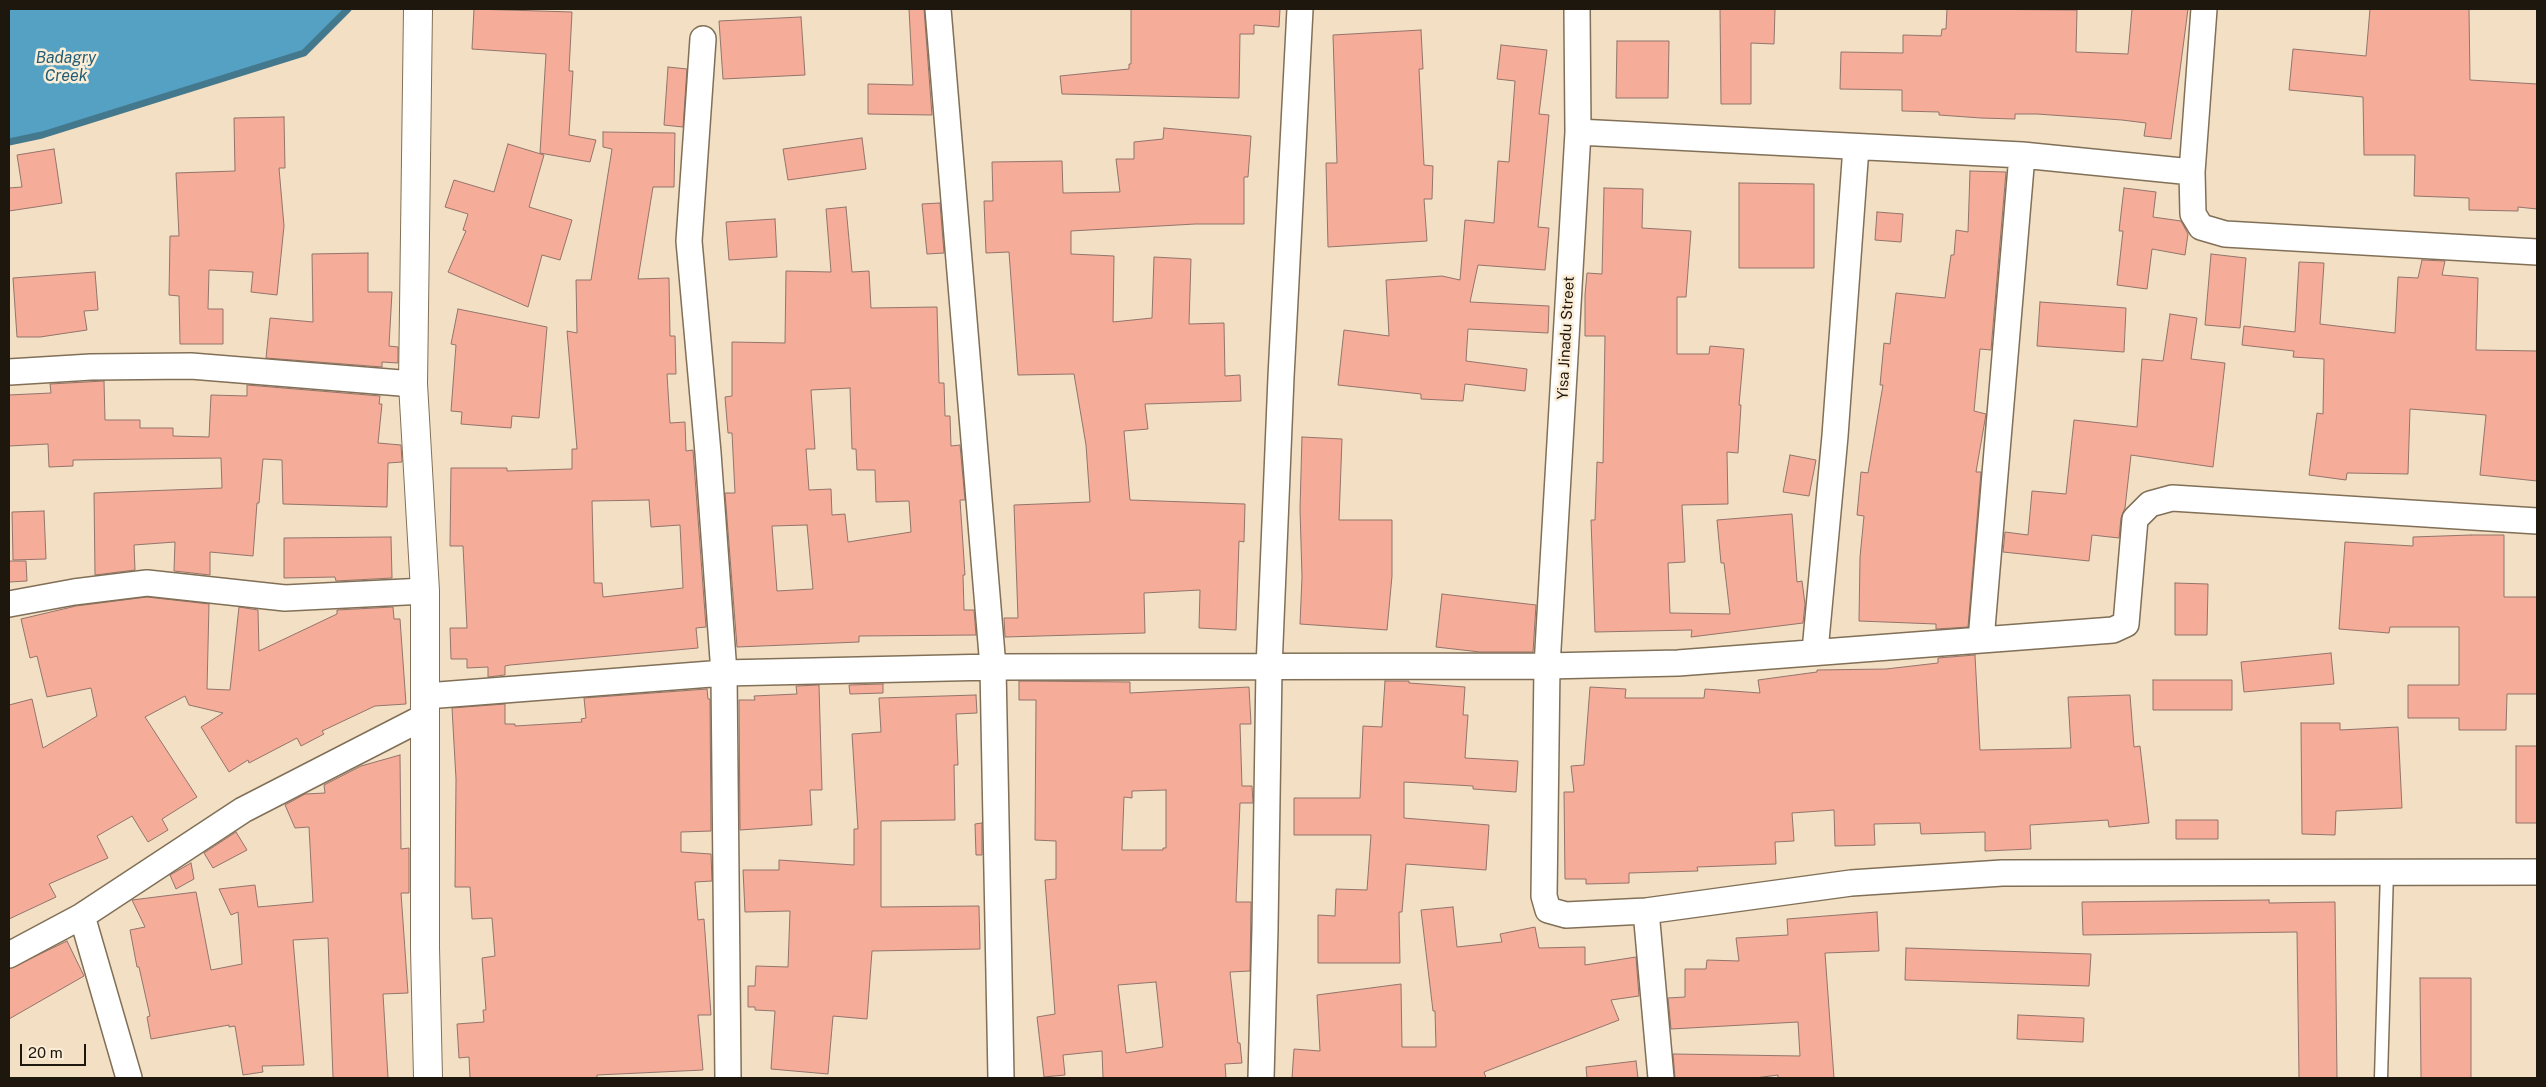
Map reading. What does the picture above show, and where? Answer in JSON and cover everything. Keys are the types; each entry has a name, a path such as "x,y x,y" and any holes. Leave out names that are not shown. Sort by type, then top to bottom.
{"street":[{"path":"418,9 413,384 425,591 425,948 428,1078"},
{"path":"938,9 993,667 1001,1078"},
{"path":"1261,1078 1266,930 1269,668 1280,386 1300,9"},
{"name":"Yisa Jinadu Street","path":"1577,9 1578,132 1547,666 1544,896 1548,910 1566,915 1646,911"},
{"path":"2204,9 2192,172 2193,214 2202,227 2225,234 2537,252"},
{"path":"703,39 689,242 708,453 724,674 728,1078"},
{"path":"1578,132 2022,154 2192,172"},
{"path":"1815,652 1835,436 1856,147"},
{"path":"1980,640 2022,154"},
{"path":"9,372 91,366 191,366 413,384"},
{"path":"9,955 82,916 243,810 426,706 724,674 993,667 1269,668 1678,663 2113,630 2126,624 2135,519 2150,504 2172,498 2537,521"},
{"path":"9,604 74,592 147,583 285,598 425,591"},
{"path":"1661,1078 1646,911 1850,883 2002,873 2537,872"},
{"path":"82,916 129,1078"}],"lane":[{"path":"2381,1078 2387,871"}],"water":[{"name":"Badagry Creek","path":"9,9 348,9 304,53 42,135 9,142"}],"building":[{"path":"474,9 572,12 569,71 573,71 569,135 596,140 590,162 540,153 546,54 472,49"},
{"path":"909,9 924,9 932,115 868,114 868,84 913,85"},
{"path":"1131,9 1280,9 1279,27 1254,25 1254,34 1240,34 1239,98 1062,94 1060,76 1129,69 1129,64 1131,64"},
{"path":"1720,9 1775,9 1774,44 1751,43 1751,104 1721,104"},
{"path":"1947,9 2077,10 2076,52 2128,54 2132,9 2188,9 2171,139 2144,136 2146,123 2122,120 2037,114 2015,114 2015,119 1981,118 1939,115 1939,112 1902,111 1902,90 1840,89 1841,52 1903,53 1903,35 1941,36 1942,29 1946,29"},
{"path":"2370,9 2469,9 2470,80 2537,84 2537,209 2518,207 2518,211 2469,210 2469,198 2414,196 2415,155 2364,155 2363,97 2289,90 2293,49 2366,56"},
{"path":"801,17 805,75 723,79 719,21"},
{"path":"1421,30 1423,69 1419,69 1424,165 1433,166 1432,199 1424,199 1427,241 1328,247 1326,163 1337,163 1333,35"},
{"path":"1617,41 1669,41 1668,98 1616,98"},
{"path":"1501,45 1547,50 1539,114 1549,115 1538,227 1549,228 1545,270 1478,265 1470,302 1549,306 1548,333 1468,329 1466,361 1527,369 1525,391 1465,384 1463,401 1421,399 1421,394 1338,385 1344,330 1389,336 1386,280 1442,276 1460,280 1465,220 1494,223 1498,161 1509,162 1515,81 1497,79"},
{"path":"668,67 687,69 683,127 664,125"},
{"path":"284,117 285,168 279,168 284,226 277,295 251,292 253,272 209,270 208,309 223,309 223,344 180,344 179,296 169,295 170,236 179,236 176,173 235,171 234,118"},
{"path":"1164,128 1251,136 1248,177 1244,177 1244,224 1195,224 1071,231 1071,254 1114,256 1113,322 1152,318 1154,257 1191,259 1189,324 1224,323 1225,376 1240,375 1241,401 1145,404 1148,429 1124,431 1130,500 1245,504 1244,542 1239,541 1236,630 1199,628 1200,590 1144,593 1145,633 1005,637 1004,618 1018,618 1014,505 1090,502 1086,445 1074,374 1018,375 1009,252 986,253 984,201 993,201 992,162 1062,161 1063,193 1120,192 1116,159 1134,159 1134,142 1163,139"},
{"path":"603,132 675,133 674,187 653,187 638,279 669,278 670,336 675,336 676,374 667,374 670,423 685,422 686,451 693,450 706,627 696,628 698,648 510,665 505,666 505,675 488,677 488,667 467,668 467,659 451,659 450,628 467,628 463,546 450,546 451,468 507,468 507,471 572,469 572,449 577,449 567,331 577,333 576,280 591,280 612,149 603,147","holes":["649,500 651,527 680,525 683,588 603,597 602,583 594,583 592,501"]},
{"path":"862,138 866,169 788,180 783,149"},
{"path":"508,144 544,155 529,207 572,220 560,260 542,255 528,307 448,272 466,231 463,230 468,214 445,207 454,180 494,192"},
{"path":"54,149 62,203 9,211 9,188 22,187 17,155"},
{"path":"1970,171 2006,172 1991,350 1980,349 1974,411 1986,414 1976,472 1981,472 1968,627 1936,629 1936,624 1859,621 1860,557 1864,516 1857,515 1861,472 1868,473 1883,385 1880,385 1884,343 1890,344 1896,293 1945,298 1951,255 1954,255 1956,230 1968,232"},
{"path":"1739,183 1814,184 1814,268 1739,268"},
{"path":"1604,188 1643,189 1642,228 1691,231 1686,297 1677,297 1677,354 1709,354 1710,346 1744,349 1739,405 1741,405 1738,453 1727,452 1728,504 1682,505 1685,562 1668,563 1670,613 1730,614 1724,563 1721,563 1717,520 1792,514 1797,582 1802,581 1805,604 1803,623 1691,637 1692,630 1595,632 1591,520 1595,520 1597,462 1603,463 1605,336 1585,336 1585,295 1587,273 1602,274"},
{"path":"2124,188 2156,192 2153,217 2181,221 2188,234 2185,255 2152,249 2147,289 2117,285 2123,231 2119,231"},
{"path":"940,203 944,253 927,254 922,204"},
{"path":"846,207 852,272 869,271 871,308 937,307 939,383 944,383 945,416 950,416 951,446 960,445 965,500 960,500 965,575 963,575 964,610 974,610 976,635 859,636 859,642 737,647 725,493 735,493 732,433 728,433 725,397 732,396 732,342 785,343 786,271 831,272 826,209","holes":["850,388 852,449 856,449 857,470 875,470 876,502 909,501 911,532 848,542 845,514 832,515 831,489 809,490 806,449 815,449 811,390","807,525 813,589 777,591 772,526"]},
{"path":"1877,212 1903,214 1901,242 1875,240"},
{"path":"775,219 777,257 729,260 726,222"},
{"path":"368,253 368,292 392,292 389,346 398,347 398,363 382,362 382,367 266,358 270,318 313,322 312,254"},
{"path":"2211,254 2246,258 2240,328 2205,325"},
{"path":"2422,260 2445,261 2442,275 2478,278 2476,350 2537,351 2537,481 2480,475 2486,415 2410,409 2408,474 2347,473 2346,480 2309,475 2317,413 2323,414 2324,359 2293,357 2294,351 2242,345 2244,326 2295,332 2299,262 2324,263 2320,324 2395,333 2398,277 2418,278"},
{"path":"95,272 98,310 84,311 87,330 40,337 17,337 13,278"},
{"path":"2040,302 2126,308 2124,352 2037,346"},
{"path":"458,309 547,327 539,418 512,416 511,428 461,424 462,412 451,411 456,345 451,344"},
{"path":"2170,314 2197,318 2191,359 2225,363 2213,467 2131,455 2125,508 2121,518 2119,538 2092,535 2089,561 2003,552 2005,532 2028,535 2032,491 2066,494 2074,420 2137,427 2142,359 2163,361"},
{"path":"104,381 105,420 140,420 140,428 173,428 173,436 209,437 211,395 247,396 247,385 380,396 379,404 382,404 378,443 401,445 402,462 388,463 387,507 283,504 282,460 263,459 253,556 210,552 210,575 174,571 175,542 134,545 135,570 95,575 94,493 222,488 221,458 73,460 73,466 49,467 48,444 9,446 9,395 51,393 50,384"},
{"path":"1302,437 1342,439 1339,520 1392,520 1392,576 1387,630 1300,624"},
{"path":"1790,455 1816,460 1809,496 1783,492"},
{"path":"44,511 46,559 13,560 12,512"},
{"path":"2504,535 2504,597 2537,597 2537,694 2507,694 2506,730 2459,730 2459,718 2408,718 2408,685 2459,685 2459,627 2390,627 2389,633 2339,629 2345,542 2413,546 2413,537"},
{"path":"391,537 392,578 336,581 335,577 284,578 284,538"},
{"path":"9,561 26,561 27,581 9,582"},
{"path":"2175,583 2208,584 2207,635 2175,635"},
{"path":"1442,594 1536,605 1533,652 1480,652 1436,647"},
{"path":"147,597 209,604 207,689 230,690 239,607 258,610 259,651 337,614 337,610 393,607 394,619 400,619 406,704 375,706 322,731 324,734 301,746 297,738 249,763 248,760 229,772 201,727 223,713 189,705 185,696 145,717 197,797 162,819 168,830 148,842 132,816 97,836 108,858 49,884 56,897 9,919 9,705 32,699 43,748 97,716 91,688 47,697 37,656 30,658 21,619 76,606"},
{"path":"2331,653 2334,684 2244,692 2241,662"},
{"path":"1975,655 1980,750 2071,748 2068,697 2130,695 2134,747 2140,746 2149,823 2109,827 2108,820 2030,825 2031,849 1985,851 1985,832 1921,834 1920,823 1874,824 1875,845 1835,846 1834,810 1792,813 1794,841 1775,842 1776,864 1697,867 1698,871 1629,873 1629,883 1586,884 1586,879 1565,879 1564,792 1574,792 1571,766 1584,765 1590,687 1626,689 1625,698 1704,698 1705,689 1760,693 1758,680 1817,672 1817,670 1886,669 1938,663 1938,658"},
{"path":"2153,680 2232,680 2232,710 2153,710"},
{"path":"1019,681 1130,682 1130,693 1249,687 1251,724 1240,724 1242,786 1252,786 1253,803 1240,803 1236,902 1251,902 1250,971 1230,972 1242,1063 1225,1064 1226,1078 1103,1078 1102,1051 1063,1055 1065,1075 1044,1077 1037,1017 1055,1014 1045,880 1056,879 1056,841 1035,840 1036,700 1019,700","holes":["1166,790 1166,848 1163,848 1163,850 1122,850 1124,797 1132,798 1132,791","1156,982 1163,1047 1126,1053 1118,985"]},
{"path":"1385,681 1409,681 1409,683 1465,687 1463,715 1468,715 1465,758 1518,761 1516,792 1473,789 1473,786 1404,782 1404,818 1489,825 1486,870 1406,864 1402,912 1399,912 1400,963 1318,963 1318,915 1335,916 1336,889 1367,890 1371,835 1294,835 1294,798 1360,798 1363,726 1382,727"},
{"path":"883,684 883,693 850,694 849,685"},
{"path":"819,685 822,790 810,790 812,825 740,830 739,700 755,700 754,696 797,694 796,686"},
{"path":"707,689 708,699 710,699 711,831 681,832 681,852 711,854 712,881 695,882 698,920 704,919 711,1015 698,1015 703,1070 597,1075 597,1078 470,1078 469,1057 459,1058 457,1024 484,1022 483,1010 486,1010 482,958 495,956 492,918 472,919 470,887 455,887 456,779 452,708 505,704 505,724 515,724 515,726 582,722 581,719 586,718 584,698"},
{"path":"976,695 977,713 956,714 958,765 954,765 955,820 881,821 881,907 979,906 980,949 872,951 867,1019 833,1016 828,1074 771,1069 775,1011 755,1010 755,1007 748,1007 748,986 755,986 756,966 788,967 790,911 745,912 743,870 779,870 779,860 854,865 854,829 858,829 852,734 881,732 879,698"},
{"path":"2301,723 2340,723 2340,730 2398,727 2402,808 2336,811 2335,835 2302,834"},
{"path":"2516,746 2537,746 2537,823 2516,823"},
{"path":"400,755 401,849 409,848 409,893 401,893 408,993 383,994 388,1078 333,1078 328,938 293,940 304,1065 262,1066 263,1072 243,1075 235,1026 229,1027 229,1025 151,1039 147,1017 150,1016 139,967 137,967 130,930 145,927 132,900 196,892 211,970 242,964 238,912 231,915 219,889 255,885 258,907 313,902 309,827 295,828 285,805 305,794 325,793 324,785 361,766"},
{"path":"2176,820 2218,820 2218,839 2176,839"},
{"path":"982,823 982,855 976,855 975,824"},
{"path":"236,832 247,850 213,868 204,853"},
{"path":"191,863 194,879 176,889 170,875"},
{"path":"2269,900 2269,903 2335,902 2337,1078 2299,1078 2297,932 2083,935 2082,902"},
{"path":"1453,907 1457,947 1502,942 1500,934 1535,927 1539,948 1585,947 1585,965 1636,957 1639,996 1611,1000 1619,1020 1484,1072 1486,1078 1292,1078 1294,1049 1320,1051 1317,995 1401,984 1402,1047 1436,1047 1435,1011 1433,1011 1421,910"},
{"path":"1877,912 1879,951 1825,953 1834,1078 1778,1078 1778,1075 1755,1078 1675,1078 1673,1054 1800,1056 1798,1022 1671,1029 1668,998 1685,997 1685,969 1706,969 1707,960 1739,961 1736,938 1788,935 1787,919"},
{"path":"67,941 84,976 9,1019 9,969"},
{"path":"1906,948 2091,954 2089,986 1905,980"},
{"path":"2420,978 2471,978 2471,1078 2421,1078"},
{"path":"2018,1015 2084,1018 2083,1042 2017,1039"},
{"path":"1636,1061 1638,1078 1587,1078 1586,1067"}],"waterway":[{"path":"9,142 42,135 304,53 348,9"}]}
